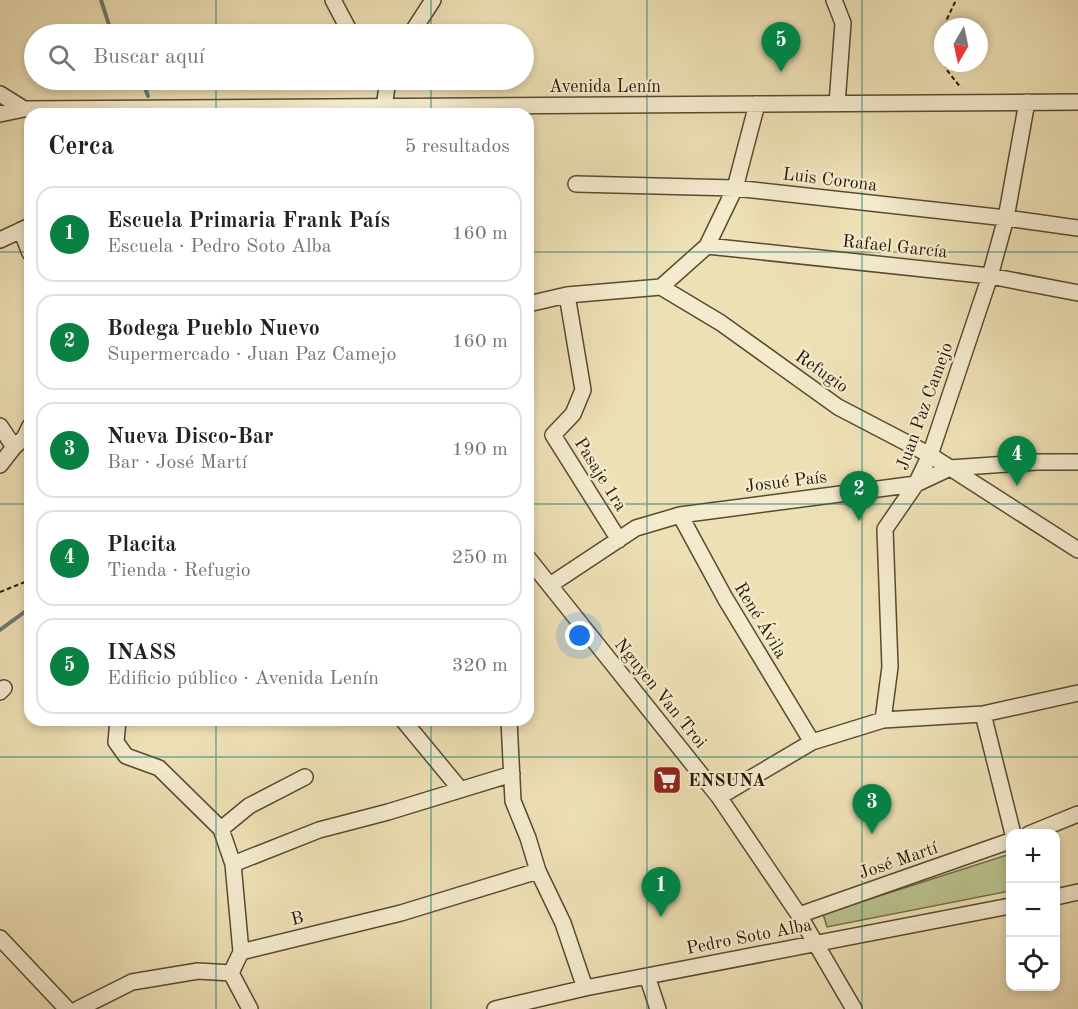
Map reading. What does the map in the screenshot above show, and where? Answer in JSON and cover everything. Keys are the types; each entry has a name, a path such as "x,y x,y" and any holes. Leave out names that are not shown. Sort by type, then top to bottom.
{"street":[{"path":"333,0 346,24"},
{"path":"418,24 434,0"},
{"path":"834,0 843,23 837,104"},
{"path":"384,107 387,90"},
{"path":"0,94 24,109"},
{"name":"Juan Paz Camejo","path":"884,720 890,667 885,529 916,484 930,455 990,276 1006,218 1027,102"},
{"name":"Avenida Lenín","path":"331,108 1078,102"},
{"path":"534,303 567,295 661,288 707,246 735,188 757,104"},
{"name":"Avenida Lenín","path":"0,114 24,109"},
{"name":"Luis Corona","path":"576,184 735,188 1078,228"},
{"path":"0,240 24,228"},
{"name":"Rafael García","path":"707,246 990,276 1078,293"},
{"name":"Refugio","path":"661,288 722,323 838,407 930,455 1078,550"},
{"name":"Pasaje 1ra","path":"567,295 583,390 573,414 553,435 619,540"},
{"path":"0,426 14,447"},
{"path":"0,465 24,438"},
{"name":"Josué País","path":"550,585 636,528 680,515 916,484 950,468 1038,462 1078,462"},
{"name":"René Ávila","path":"680,515 725,598 812,742"},
{"name":"Nguyen Van Troi","path":"534,565 719,797 799,915 854,1009"},
{"path":"719,797 812,742 884,720 983,714 1078,693"},
{"path":"983,714 1012,829"},
{"path":"117,726 116,742 126,756 159,768 220,829 233,864 241,952 231,973"},
{"path":"408,726 460,789"},
{"path":"509,726 513,801 538,871 563,923 585,988"},
{"path":"233,864 319,830 388,812 512,774"},
{"path":"220,829 249,806 305,777"},
{"path":"1041,829 1078,814"},
{"name":"José Martí","path":"799,915 1006,843"},
{"name":"B","path":"241,952 400,913 538,871"},
{"path":"1060,896 1078,892"},
{"name":"Pedro Soto Alba","path":"495,1009 585,988 1006,907"},
{"path":"1,942 67,1009"},
{"path":"78,1009 132,982 198,971 231,973"},
{"path":"231,973 250,1009"},
{"path":"647,976 658,1009"}],"path":[{"path":"947,18 956,0"},
{"path":"948,72 972,103"},
{"path":"0,592 24,582"}],"green space":[{"path":"1006,855 1006,892 827,927 823,914"}],"waterway":[{"path":"101,0 109,24"},
{"path":"146,90 148,96"},
{"path":"0,630 24,612"}],"place":[{"name":"INASS","path":"781,72"},
{"name":"Placita","path":"1017,486"},
{"name":"Bodega Pueblo Nuevo","path":"859,521"},
{"name":"ENSUNA","path":"667,780"},
{"name":"Nueva Disco-Bar","path":"872,834"},
{"name":"Escuela Primaria Frank País","path":"661,917"}]}
